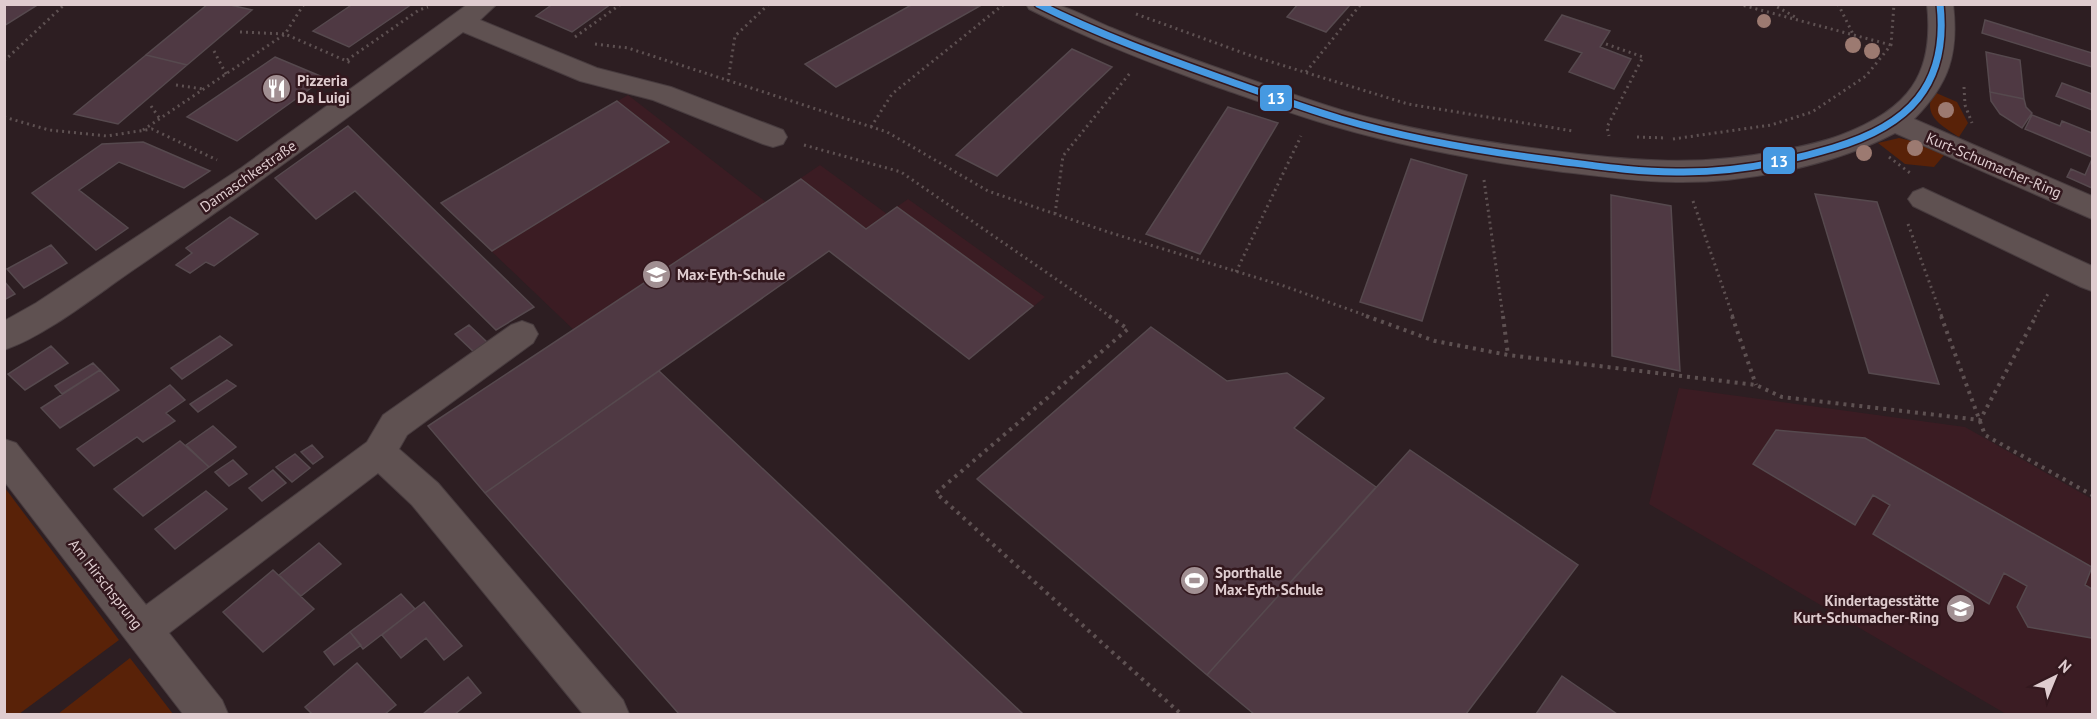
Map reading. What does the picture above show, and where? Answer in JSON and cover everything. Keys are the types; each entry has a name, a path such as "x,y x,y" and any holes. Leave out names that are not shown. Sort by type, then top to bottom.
{"street":[{"name":"Damaschkestraße","path":"4,337 47,312 251,175 485,4"},
{"path":"1038,4 1148,52 1313,111 1480,149 1605,167 1683,172 1756,165 1820,153 1865,139 1895,122 1927,85 1935,70 1940,55 1942,30 1940,4"},
{"path":"462,22 589,75 661,93 773,137"},
{"name":"Kurt-Schumacher-Ring","path":"1895,122 2092,208"},
{"path":"1917,187 2092,279"},
{"path":"142,630 379,452 395,425 522,334"},
{"path":"379,452 425,494 609,714"},
{"name":"Am Hirschsprung","path":"4,454 208,714"}],"path":[{"path":"4,61 65,4"},
{"path":"143,130 285,34 304,4"},
{"path":"346,61 420,10 437,4"},
{"path":"583,42 571,40 621,4"},
{"path":"728,81 735,36 769,4"},
{"path":"871,127 892,94 1004,4"},
{"path":"1306,72 1361,4"},
{"path":"1738,4 1891,45"},
{"path":"1772,4 1804,22"},
{"path":"1838,4 1853,35"},
{"path":"1631,137 1674,139 1707,135 1771,125 1812,112 1866,76 1891,45 1894,4"},
{"path":"1125,10 1249,55 1408,104 1577,131"},
{"path":"240,32 285,34 385,78"},
{"path":"594,43 628,48 887,132 988,190 1055,214 1284,286 1436,341 1508,355 1756,385 1782,398 1980,420"},
{"path":"1606,44 1643,57 1607,128 1609,136"},
{"path":"214,51 226,74"},
{"path":"1055,214 1063,156 1148,52"},
{"path":"176,85 204,89"},
{"path":"151,106 160,119"},
{"path":"1236,272 1313,111"},
{"path":"4,117 49,130 107,136 152,129 251,175"},
{"path":"1598,134 1620,136"},
{"path":"773,137 901,171 1128,328 936,493 1181,714"},
{"path":"1865,139 1917,187 1908,225 1985,435 2092,495"},
{"path":"1480,149 1508,355"},
{"path":"1683,172 1756,385"},
{"path":"1980,420 2064,266"}],"shaded area":[{"path":"1934,92 1957,102 1968,123 1959,137 1935,119 1930,107"},
{"name":"Max-Eyth-Schule","path":"628,95 766,202 820,165 887,214 908,199 1045,297 969,359 829,251 485,493 578,334 441,203"},
{"path":"1899,138 1922,143 1945,154 1934,167 1905,164 1878,143"},
{"name":"Kindertagesstätte Kurt-Schumacher-Ring","path":"1679,388 1965,427 2092,499 2092,714 2006,714 1649,504"},
{"path":"5,488 119,640 19,714 5,714"},
{"path":"130,658 173,714 58,714"}],"building":[{"path":"4,4 39,4 4,26"},
{"path":"208,4 226,4 252,10 187,65 146,55"},
{"path":"353,4 412,4 349,47 313,31"},
{"path":"553,4 611,4 572,32 536,16"},
{"path":"913,4 980,6 836,87 805,64"},
{"path":"1298,4 1350,5 1326,32 1287,17"},
{"path":"1562,15 1610,31 1600,47 1631,59 1614,89 1569,72 1582,53 1545,40"},
{"path":"1985,20 2092,53 2092,67 1982,33"},
{"path":"1072,49 1112,67 997,176 956,155"},
{"path":"1986,52 2020,60 2024,99 1990,92"},
{"path":"146,55 187,65 118,124 74,114"},
{"path":"275,57 325,78 237,141 187,117"},
{"path":"2062,83 2092,94 2092,110 2056,96"},
{"path":"1990,92 2024,99 2026,107 2032,113 2022,128 2000,114 1991,101"},
{"path":"617,101 669,142 492,251 441,203"},
{"path":"1228,107 1278,123 1200,254 1146,234"},
{"path":"2032,115 2060,126 2062,121 2092,133 2092,157 2025,129"},
{"path":"348,126 534,307 496,330 355,191 316,219 275,178"},
{"path":"143,142 210,171 184,188 119,162 79,190 128,228 96,250 32,193 102,144"},
{"path":"1411,159 1467,175 1422,321 1360,302"},
{"path":"2092,159 2092,188 2067,177 2071,169 2085,175"},
{"path":"801,179 866,229 897,207 1033,306 969,359 829,251 485,493 428,426"},
{"path":"1815,194 1877,202 1939,384 1869,373"},
{"path":"1611,195 1671,206 1680,371 1612,356"},
{"path":"230,217 258,234 214,266 206,262 190,273 176,265 192,253 186,248"},
{"path":"51,245 67,263 24,288 7,269"},
{"path":"4,281 15,294 4,300"},
{"path":"469,325 489,344 475,353 455,334"},
{"name":"Sporthalle Max-Eyth-Schule","path":"1151,327 1227,381 1287,373 1324,398 1294,428 1376,487 1207,675 977,479"},
{"path":"220,336 232,345 182,379 171,368"},
{"path":"51,346 68,363 25,390 8,374"},
{"path":"93,363 100,370 62,394 55,386"},
{"path":"100,370 119,390 60,428 41,408"},
{"path":"659,371 1023,714 679,714 485,493"},
{"path":"227,380 236,386 198,412 190,404"},
{"path":"170,385 185,400 166,413 175,421 143,442 137,437 94,466 77,449"},
{"path":"213,426 236,447 209,467 186,445"},
{"path":"1776,430 1865,438 2092,567 2085,585 2092,589 2092,638 2028,627 2017,607 2027,586 2004,573 1989,604 1873,534 1890,505 1873,495 1855,525 1753,464"},
{"path":"180,441 209,467 143,516 114,489"},
{"path":"312,445 323,457 313,464 301,452"},
{"path":"1410,450 1578,565 1466,714 1254,714 1207,675"},
{"path":"295,454 310,468 292,482 276,467"},
{"path":"233,460 247,474 229,486 215,472"},
{"path":"273,470 286,483 262,501 249,488"},
{"path":"206,491 227,509 175,549 155,529"},
{"path":"319,543 341,564 301,596 279,575"},
{"path":"273,570 314,609 263,652 223,612"},
{"path":"401,594 415,609 363,649 350,632"},
{"path":"424,602 462,646 444,660 426,638 401,658 382,635"},
{"path":"350,632 361,645 334,665 324,652"},
{"path":"357,663 396,705 385,714 312,714 305,707"},
{"path":"1562,676 1617,714 1536,714"},
{"path":"468,677 481,693 455,714 423,714"}],"transit line":[{"name":"13","path":"1038,4 1103,34 1169,60 1343,120 1441,143 1507,154 1662,172 1731,169 1798,157 1842,146 1885,126 1904,113 1932,78 1942,43 1940,4"}],"place":[{"name":"Pizzeria Da Luigi","path":"276,89"},
{"name":"Max-Eyth-Schule","path":"656,274"},
{"name":"Sporthalle Max-Eyth-Schule","path":"1194,581"},
{"name":"Kindertagesstätte Kurt-Schumacher-Ring","path":"1960,609"}]}
